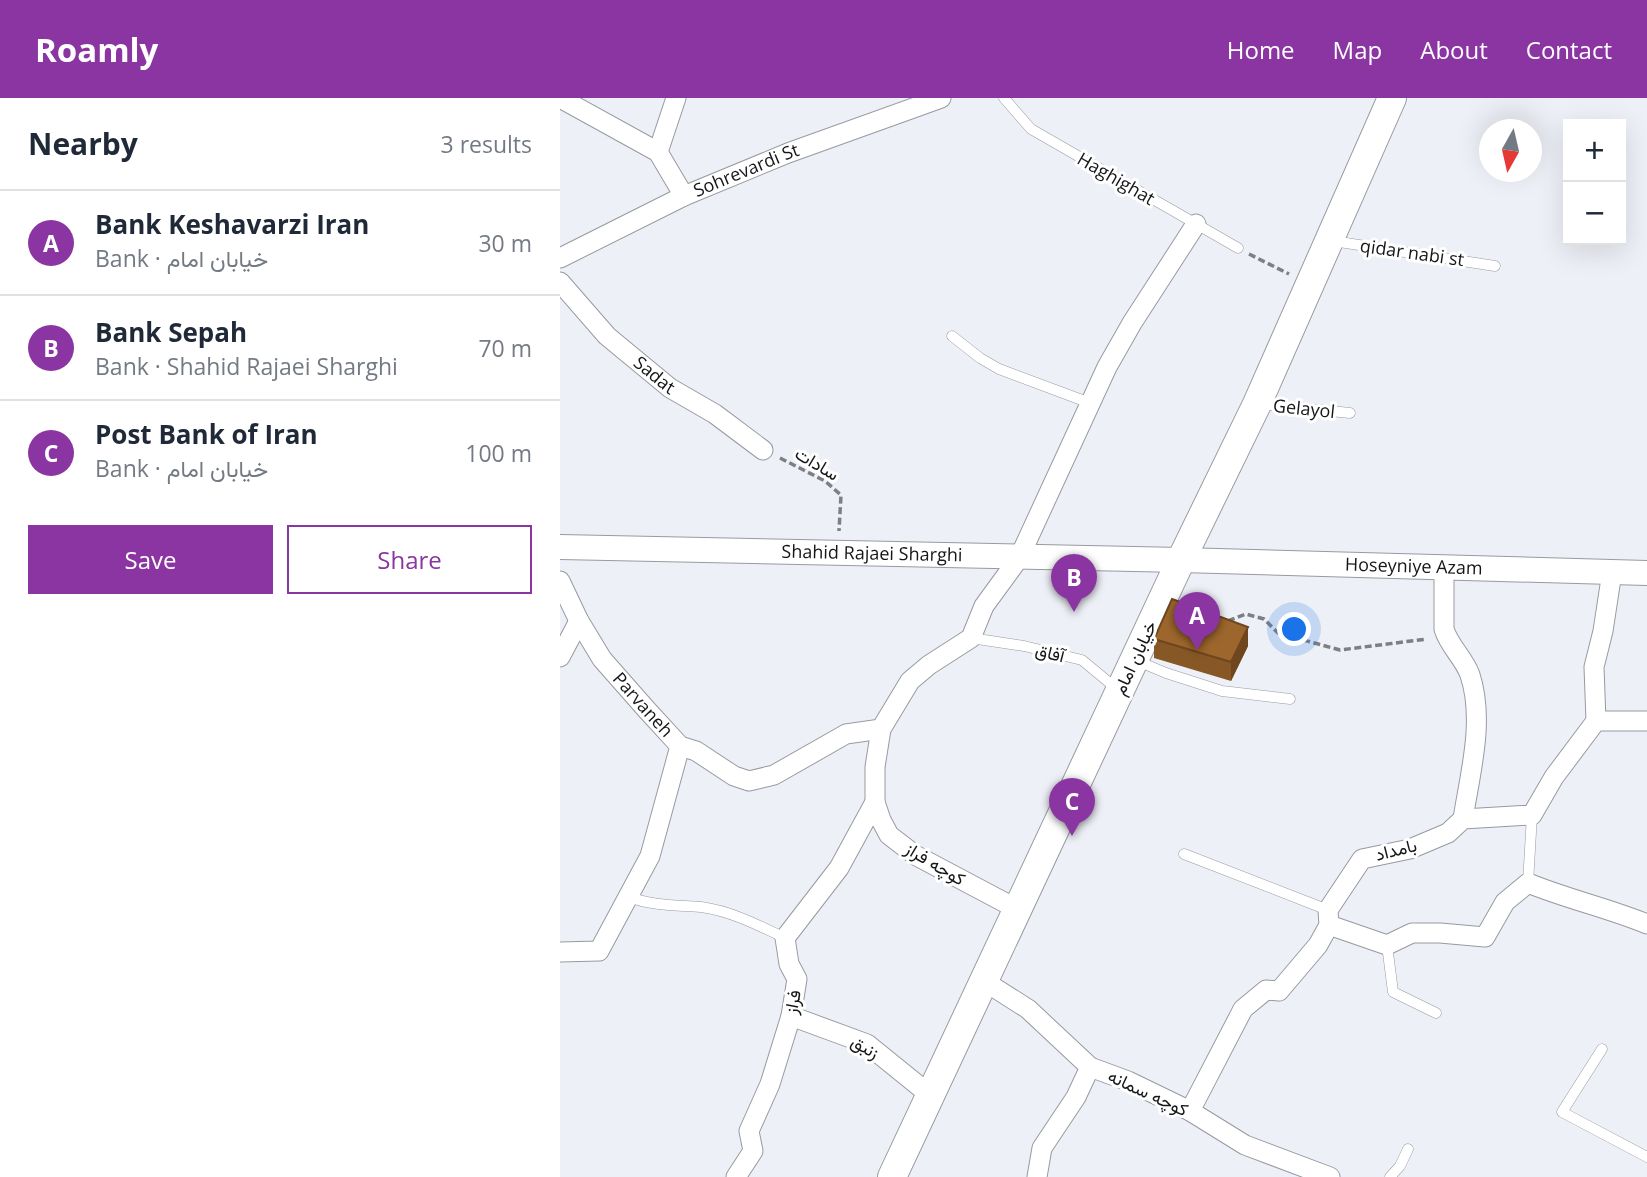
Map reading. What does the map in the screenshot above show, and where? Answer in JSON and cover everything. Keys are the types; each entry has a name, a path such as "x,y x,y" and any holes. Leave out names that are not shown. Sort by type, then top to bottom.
{"main road":[{"name":"خیابان امام","path":"892,1177 1181,560 1257,404 1392,98"}],"street":[{"path":"560,98 657,152 684,196"},
{"path":"657,152 676,98"},
{"name":"Sohrevardi St","path":"560,258 684,196 788,153 941,98"},
{"path":"971,638 984,606 1019,558 1090,402 1132,323 1196,224"},
{"name":"Sadat","path":"560,282 607,336 660,379 715,414 763,450"},
{"name":"Shahid Rajaei Sharghi","path":"560,547 1181,560"},
{"name":"Hoseyniye Azam","path":"1181,560 1647,573"},
{"path":"1444,567 1444,629 1446,637 1461,655 1471,677 1478,719 1463,820 1532,815 1554,777 1597,721 1594,667 1603,631 1612,572"},
{"name":"Parvaneh","path":"560,581 579,621 602,659 680,746 696,751 734,776 749,781 774,775 846,734 881,729"},
{"path":"560,657 579,621"},
{"name":"کوچه فراز","path":"971,638 929,665 910,681 881,729 875,767 874,802 889,835 915,855 1017,909"},
{"path":"1597,721 1647,721"},
{"path":"560,952 599,951 650,856 680,746"},
{"path":"785,938 839,868 874,802"},
{"name":"بامداد","path":"1190,1111 1243,1009 1266,990 1279,991 1318,945 1329,917 1362,859 1410,849 1448,834 1463,820"},
{"path":"1329,917 1387,945 1412,933 1485,937 1506,902 1528,883 1647,923"},
{"name":"فراز","path":"736,1177 753,1151 749,1131 770,1084 791,1016 797,979 789,964 785,938"},
{"name":"کوچه سمانه","path":"984,981 1028,1009 1090,1067 1128,1081 1190,1111 1245,1145 1330,1177"},
{"name":"زنبق","path":"791,1016 867,1044 930,1095"},
{"path":"1037,1177 1042,1148 1076,1097 1090,1067"}],"lane":[{"name":"Haghighat","path":"1004,98 1031,129 1238,248"},
{"name":"qidar nabi st","path":"1329,241 1494,266"},
{"path":"952,336 979,358 999,369 1090,402"},
{"name":"Gelayol","path":"1257,404 1350,413"},
{"name":"آفاق","path":"971,638 1024,646 1082,660 1120,691"},
{"path":"1135,659 1166,673 1223,691 1290,699"},
{"path":"1528,883 1532,815"},
{"path":"1184,853 1329,917"},
{"path":"629,897 645,902 703,908 743,918 785,938"},
{"path":"1387,945 1393,992 1436,1013"},
{"path":"1602,1049 1562,1112 1647,1157"},
{"path":"1390,1177 1401,1166 1408,1149"}],"path":[{"path":"1238,248 1310,285"},
{"name":"سادات","path":"763,450 825,481 841,495 837,554"},
{"path":"1218,620 1227,621 1246,614 1264,619 1278,633 1340,650 1446,637"}],"building":[{"path":"1172,599 1248,627 1231,662 1154,639"}],"place":[{"name":"Bank Sepah","path":"1074,612"},
{"name":"Bank Keshavarzi Iran","path":"1197,650"},
{"name":"Post Bank of Iran","path":"1072,836"}]}
